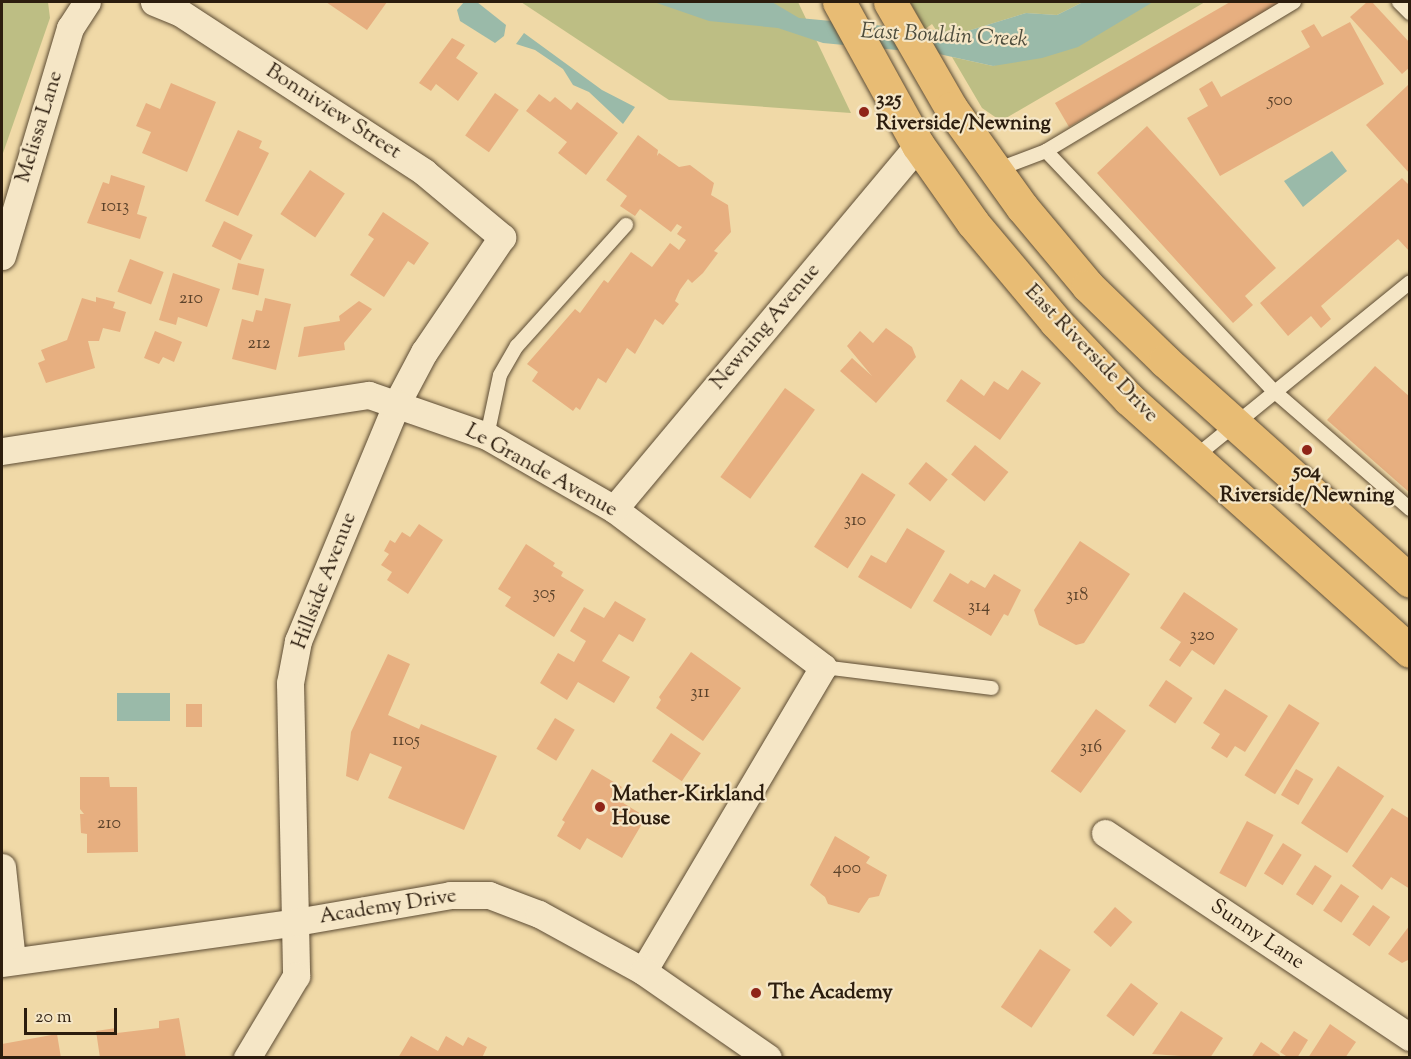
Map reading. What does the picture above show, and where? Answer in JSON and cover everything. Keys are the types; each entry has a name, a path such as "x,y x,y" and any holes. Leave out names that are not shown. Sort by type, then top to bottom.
{"main road":[{"name":"East Riverside Drive","path":"841,5 918,145 973,223 1056,322 1129,399 1410,651"},
{"path":"892,7 942,94 996,170 1088,286 1235,424 1410,581"}],"street":[{"name":"Melissa Lane","path":"2,256 70,28 87,2"},
{"name":"Bonniview Street","path":"154,2 179,12 424,172 502,237"},
{"name":"Newning Avenue","path":"614,509 918,145"},
{"name":"Hillside Avenue","path":"247,1058 296,976 290,683 298,641 397,403 424,352 502,237"},
{"name":"Le Grande Avenue","path":"2,451 369,395 487,436 614,509 823,667"},
{"path":"643,971 823,667"},
{"name":"Sunny Lane","path":"1105,833 1410,1037"},
{"path":"2,867 7,962"},
{"name":"Academy Drive","path":"7,962 296,922 450,895 489,896 538,914 643,971 768,1058"}],"lane":[{"path":"996,170 1046,151 1294,2"},
{"path":"1399,2 1410,13"},
{"path":"1046,151 1275,392 1410,509"},
{"path":"487,436 500,375 517,346 626,225"},
{"path":"1195,458 1410,282"},
{"path":"823,667 992,688"}],"green space":[{"path":"2,2 48,2 50,18 2,156"},
{"path":"521,2 798,2 851,113 669,100"},
{"path":"910,2 1083,2 1057,15 1026,13 961,33 936,30 932,24 925,29"},
{"path":"1153,2 1205,2 1001,121 982,108 952,57 993,66"}],"water":[{"path":"464,2 477,2 506,25 504,36 495,43 460,21 457,10"},
{"name":"East Bouldin Creek","path":"654,2 772,2 799,18 961,33 1026,13 1057,15 1083,2 1153,2 1078,47 1042,58 993,66 939,54 823,43 778,28 709,21"},
{"path":"524,33 602,90 635,107 623,124 589,92 573,85 563,69 535,50 516,44"},
{"path":"1332,151 1347,171 1303,207 1284,181"},
{"path":"117,693 170,693 170,721 117,721"}],"building":[{"path":"326,2 387,2 367,30"},
{"path":"1230,2 1282,2 1069,127 1055,103"},
{"path":"1367,2 1372,2 1410,43 1410,67 1402,74 1350,17"},
{"path":"1350,22 1384,84 1220,176 1187,118 1208,106 1199,89 1212,81 1221,97 1310,47 1301,31 1314,24 1322,37"},
{"path":"452,38 465,45 456,58 478,73 458,101 436,84 431,91 419,83"},
{"path":"171,83 216,102 187,172 142,153 151,132 136,126 146,103 160,109"},
{"path":"1408,85 1410,86 1410,174 1366,125"},
{"path":"495,93 519,110 489,152 465,136"},
{"path":"539,94 550,102 555,97 571,110 577,102 618,133 586,175 558,153 567,142 526,111"},
{"path":"1147,126 1276,268 1245,296 1253,305 1233,323 1097,173"},
{"path":"238,130 262,141 259,148 269,153 238,216 205,201"},
{"path":"638,135 658,150 657,156 659,153 679,167 690,165 714,183 711,195 728,205 731,232 714,251 718,253 703,273 692,283 688,279 675,301 679,304 663,325 655,319 635,354 627,348 606,383 598,378 580,410 576,407 573,411 532,381 538,372 527,364 575,309 580,313 604,280 608,283 631,252 652,267 670,243 679,250 686,240 677,234 682,227 677,224 671,232 640,209 635,216 620,206 627,196 606,180"},
{"path":"310,170 345,193 315,237 280,214"},
{"path":"111,175 145,186 137,214 147,217 140,239 87,223 103,182 109,184"},
{"path":"1402,178 1410,186 1410,252 1398,239 1321,306 1331,319 1321,328 1311,316 1288,336 1260,303"},
{"path":"383,212 429,243 414,265 408,261 384,297 350,275 374,239 368,235"},
{"path":"224,221 253,235 240,260 212,246"},
{"path":"130,259 164,272 151,305 117,292"},
{"path":"238,263 264,269 258,295 232,289"},
{"path":"173,273 220,289 207,327 178,317 176,325 159,320"},
{"path":"96,297 115,302 113,308 126,312 120,332 103,328 99,341 88,341 95,368 46,383 38,363 45,360 41,350 67,340 82,298 96,302"},
{"path":"265,298 291,304 276,370 232,359 242,319 253,322 256,310 262,311"},
{"path":"359,301 372,309 344,343 345,350 298,357 304,327 340,321 339,316"},
{"path":"886,328 912,347 916,357 876,403 840,371 852,358 872,376 847,346 860,331 873,343"},
{"path":"155,331 182,342 174,362 163,357 159,364 144,358"},
{"path":"1375,366 1410,397 1410,493 1327,420"},
{"path":"1022,370 1041,383 1000,440 946,401 961,379 984,396 994,381 1008,390"},
{"path":"785,388 815,410 750,499 720,477"},
{"path":"975,445 1008,472 985,502 951,475"},
{"path":"926,462 948,480 930,501 908,484"},
{"path":"862,473 896,495 848,569 814,547"},
{"path":"419,524 443,540 408,594 387,580 392,572 381,565 389,554 384,551 390,540 395,543 402,532 410,537"},
{"path":"907,528 945,551 911,609 858,577 871,555 886,563"},
{"path":"1080,541 1130,574 1084,643 1076,645 1039,625 1034,610"},
{"path":"526,544 555,563 553,566 563,572 561,576 584,590 554,637 505,606 511,597 498,589"},
{"path":"950,573 968,584 971,580 985,588 994,574 1021,590 1008,616 1004,614 991,636 933,601"},
{"path":"1184,592 1238,629 1214,665 1192,650 1180,667 1169,660 1181,642 1160,628"},
{"path":"615,601 646,619 633,642 619,634 602,661 630,677 614,703 578,682 567,700 540,683 558,653 574,662 586,641 570,631 584,607 604,618"},
{"path":"691,652 741,688 703,741 656,708 661,700 659,697"},
{"path":"388,654 410,664 388,715 419,729 421,724 497,756 464,830 388,798 402,767 370,753 358,781 346,776 351,732"},
{"path":"1166,680 1193,698 1175,724 1149,706"},
{"path":"1225,689 1268,716 1245,752 1235,746 1227,758 1211,748 1220,734 1203,723"},
{"path":"186,704 202,704 202,727 186,727"},
{"path":"1289,704 1320,723 1275,794 1244,775"},
{"path":"1096,709 1126,731 1081,793 1051,771"},
{"path":"555,718 575,730 556,761 536,749"},
{"path":"671,733 701,753 682,781 652,761"},
{"path":"1338,766 1384,796 1347,853 1301,823"},
{"name":"Mather-Kirkland House","path":"592,769 622,787 615,798 646,817 622,858 587,838 580,850 557,836 565,822 562,820"},
{"path":"1296,769 1313,779 1298,805 1281,795"},
{"path":"80,777 109,777 110,787 137,787 138,852 87,853 87,834 81,833 80,814 84,814 80,809"},
{"path":"1392,808 1410,819 1410,889 1391,877 1382,890 1352,866"},
{"path":"1247,821 1273,835 1246,887 1219,873"},
{"path":"835,836 870,857 866,863 887,875 879,896 869,898 859,913 828,904 825,897 810,885"},
{"path":"1283,843 1302,855 1283,885 1264,874"},
{"path":"1315,865 1332,876 1313,905 1296,894"},
{"path":"1341,884 1359,896 1341,923 1323,911"},
{"path":"1373,905 1390,917 1370,947 1352,934"},
{"path":"1115,907 1132,922 1111,947 1093,932"},
{"path":"1410,925 1410,959 1402,963 1388,954"},
{"path":"1040,949 1071,970 1032,1028 1001,1007"},
{"path":"1131,983 1158,1003 1133,1036 1106,1016"},
{"path":"1181,1011 1223,1038 1210,1058 1152,1054"},
{"path":"179,1018 186,1058 100,1058 96,1031 116,1028 117,1033 159,1028 159,1021"},
{"path":"1330,1024 1356,1042 1345,1058 1308,1058"},
{"path":"1294,1031 1308,1040 1297,1058 1289,1058 1280,1052"},
{"path":"57,1034 61,1058 2,1058 2,1044"},
{"path":"411,1036 438,1051 446,1036 463,1046 468,1037 487,1047 482,1058 398,1058"},
{"path":"1261,1042 1280,1055 1279,1058 1251,1058"}],"place":[{"name":"325 Riverside/Newning","path":"864,112"},
{"name":"504 Riverside/Newning","path":"1307,450"},
{"name":"Mather-Kirkland House","path":"600,807"},
{"name":"The Academy","path":"756,993"}]}
